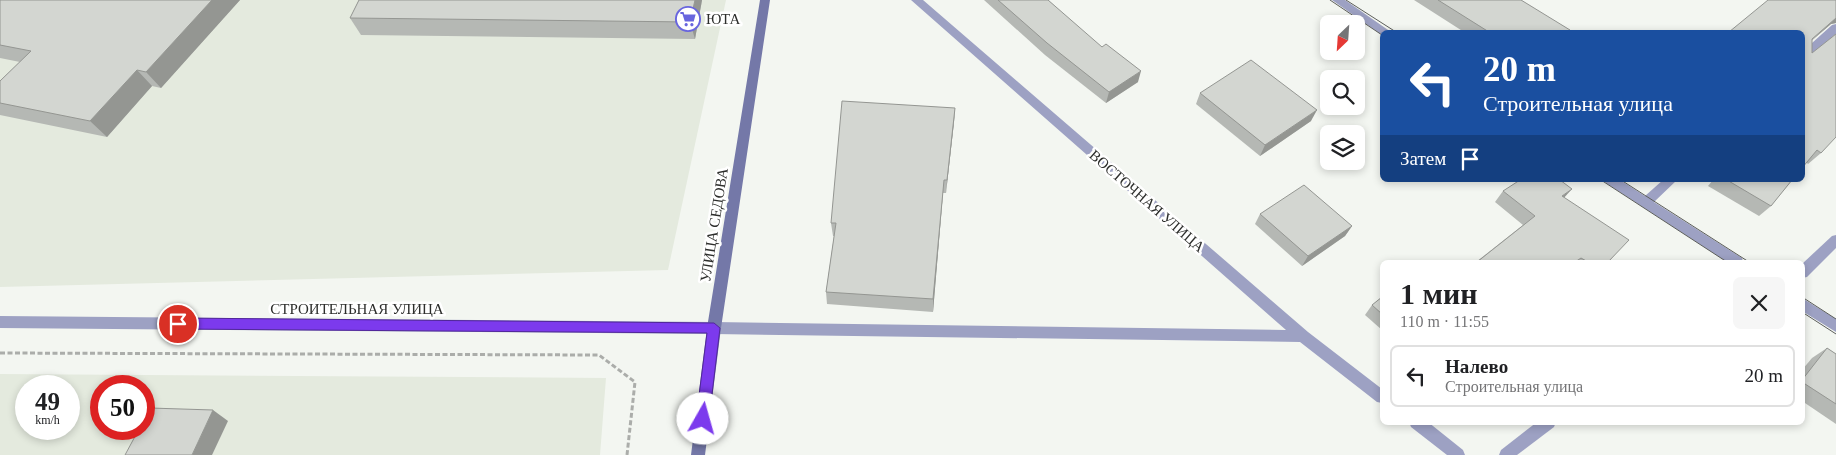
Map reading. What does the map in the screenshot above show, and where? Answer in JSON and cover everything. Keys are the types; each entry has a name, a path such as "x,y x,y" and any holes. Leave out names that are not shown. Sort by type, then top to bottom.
{"main road":[{"name":"УЛИЦА СЕДОВА","path":"698,455 714,328 765,0"}],"street":[{"name":"ВОСТОЧНАЯ УЛИЦА","path":"916,0 1303,336 1380,395"},
{"path":"1337,0 1383,30"},
{"path":"1805,56 1836,28"},
{"path":"1613,182 1735,260"},
{"path":"1645,203 1669,182"},
{"path":"1805,270 1836,240"},
{"path":"1805,306 1836,326"},
{"name":"СТРОИТЕЛЬНАЯ УЛИЦА","path":"0,322 714,328 1303,336"},
{"path":"1420,425 1458,455"},
{"path":"1506,455 1546,425"}],"path":[{"path":"0,353 599,355 635,382 627,455"}],"shaded area":[{"path":"0,0 726,0 668,270 0,287"},
{"path":"0,374 152,375 90,375 90,440 155,440 155,375 606,378 600,455 0,455"}],"building":[{"path":"0,0 212,0 146,72 137,70 90,121 0,103 0,81 31,51 0,45"},
{"path":"359,0 695,0 690,22 350,18"},
{"path":"998,0 1048,0 1102,47 1106,44 1141,71 1109,92 1047,43"},
{"path":"1438,0 1521,0 1570,30 1486,30"},
{"path":"1768,0 1836,0 1836,18 1812,39 1812,53 1836,34 1836,137 1821,153 1817,150 1805,164 1805,30 1731,30"},
{"path":"1251,60 1317,110 1265,145 1200,93"},
{"path":"842,101 955,108 947,180 944,180 933,299 826,292 836,223 831,223"},
{"path":"1517,182 1563,182 1572,189 1562,196 1629,240 1610,260 1584,260 1581,258 1578,260 1480,260 1535,216 1503,191"},
{"path":"1730,182 1790,182 1771,206"},
{"path":"1304,185 1352,226 1308,256 1260,214"},
{"path":"1380,299 1380,312 1372,305"},
{"path":"1827,348 1836,354 1836,404 1805,384 1805,376"},
{"path":"155,408 213,410 192,455 125,455 133,440 155,440"}],"tram line":[{"path":"1330,0 1380,34"},
{"path":"1346,0 1393,30"},
{"path":"1604,182 1724,260"},
{"path":"1624,182 1746,260"},
{"path":"1805,299 1836,319"},
{"path":"1805,314 1836,334"}],"place":[{"name":"ЮТА","path":"688,19"}],"route":[{"path":"178,324 714,328 703,419"}]}
